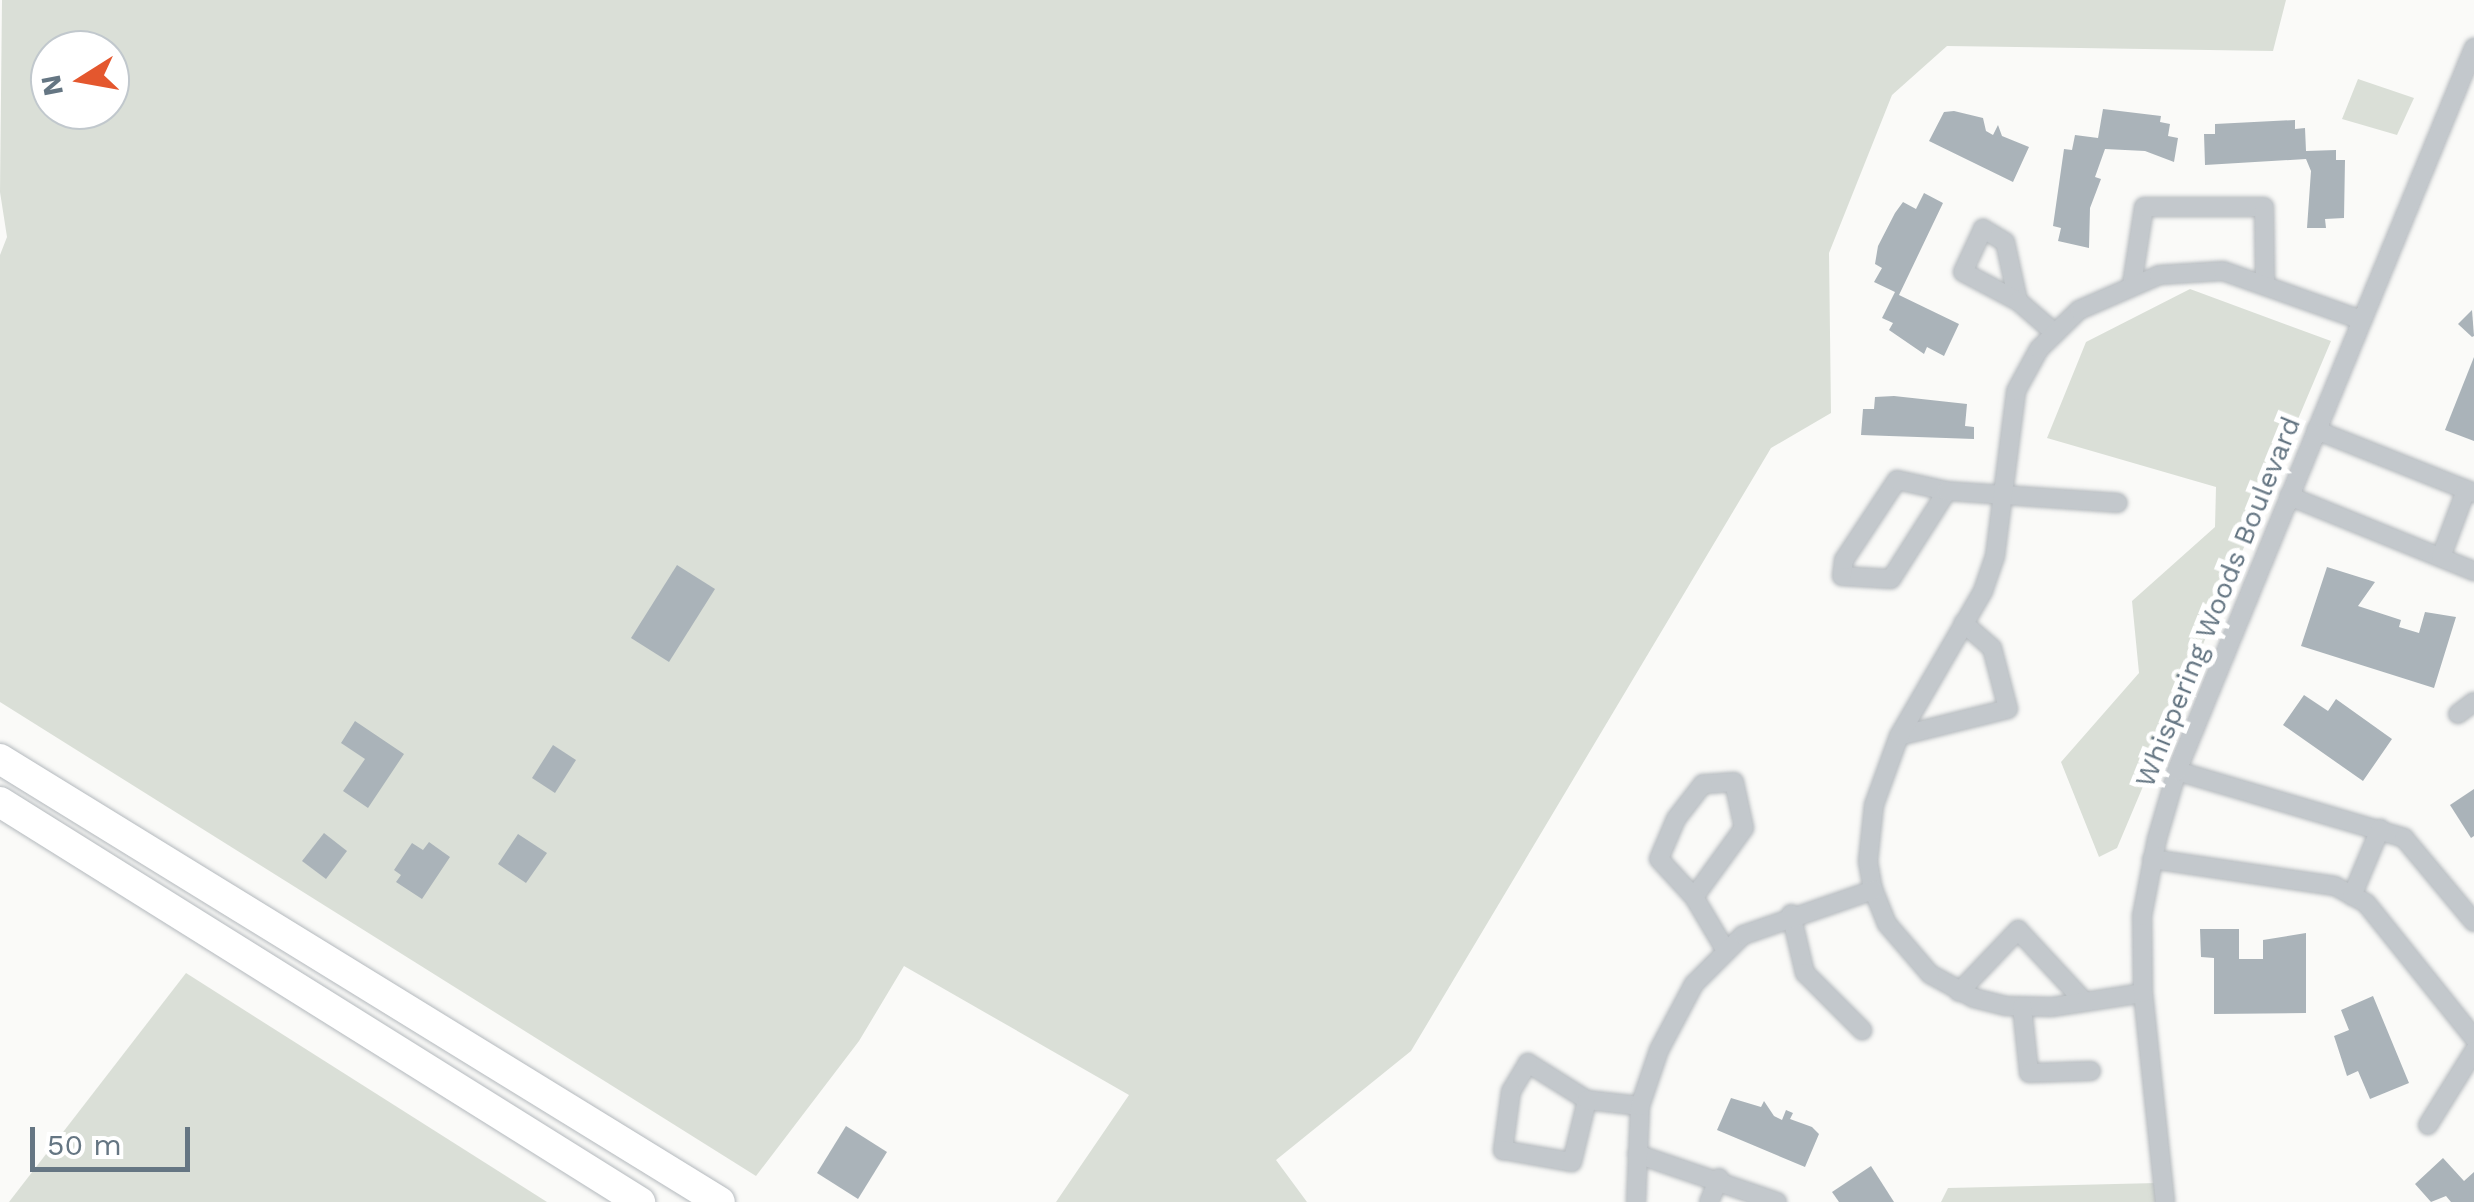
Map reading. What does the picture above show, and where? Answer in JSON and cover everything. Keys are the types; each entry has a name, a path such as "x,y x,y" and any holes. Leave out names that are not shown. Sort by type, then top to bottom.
{"highway":[{"path":"0,759 720,1202"},
{"path":"0,802 640,1202"}],"street":[{"name":"Whispering Woods Boulevard","path":"2166,1202 2143,993 2142,916 2152,859 2177,771 2474,48"},
{"path":"2132,284 2144,208 2264,207 2265,283"},
{"path":"2143,993 2022,1008 1959,992 1906,952 1874,890 1869,828 1898,736 1963,623 1995,556 2016,391 2055,333 2079,310 2132,284 2183,271 2223,272 2265,283 2361,320"},
{"path":"2018,301 2055,333"},
{"path":"2316,430 2470,491 2440,557"},
{"path":"1947,491 1891,579 1842,576 1844,560 1897,480 1947,491 2118,503"},
{"path":"2289,496 2474,571"},
{"path":"1898,736 2008,709 1992,648 1963,623"},
{"path":"2458,714 2474,702"},
{"path":"2177,771 2380,829 2420,852 2474,922"},
{"path":"1694,897 1744,828 1734,782 1703,784 1676,819 1660,859 1694,897 1726,950"},
{"path":"2352,896 2380,829"},
{"path":"2152,859 2335,886 2366,903 2474,1038"},
{"path":"1636,1202 1640,1106 1674,1017 1726,950 1791,914 1874,890"},
{"path":"1791,914 1805,973 1862,1030"},
{"path":"1959,992 2018,930 2085,1002"},
{"path":"2022,1008 2029,1074 2091,1071"},
{"path":"2428,1125 2474,1052"},
{"path":"1587,1100 1572,1162 1503,1150 1511,1092 1528,1063 1587,1100 1640,1106"},
{"path":"1638,1154 1719,1178 1777,1202"},
{"path":"1709,1202 1719,1178"}],"shaded area":[{"path":"2,0 2286,0 2273,51 1947,46 1892,95 1829,253 1831,413 1771,448 1411,1051 1276,1160 1307,1202 1056,1202 1129,1095 904,966 859,1041 756,1176 0,702 0,255 7,237 0,192"},
{"path":"2358,79 2414,98 2397,135 2342,119"},
{"path":"2190,289 2331,341 2117,848 2099,857 2061,762 2139,673 2132,601 2215,527 2216,487 2047,438 2086,342"},
{"path":"186,973 547,1202 9,1202"},
{"path":"2157,1183 2156,1202 1941,1202 1948,1188"}],"building":[{"path":"2103,109 2161,116 2160,122 2170,124 2168,136 2178,138 2174,162 2145,151 2105,149 2095,177 2101,179 2090,208 2089,248 2058,241 2061,228 2053,226 2064,149 2072,150 2075,135 2098,138"},
{"path":"1944,112 1983,118 1986,131 1993,135 1998,125 2002,136 2029,147 2013,182 1929,141"},
{"path":"2295,120 2295,129 2305,128 2306,151 2336,150 2336,160 2345,160 2344,218 2325,219 2326,228 2307,228 2311,171 2306,159 2205,165 2204,134 2215,134 2215,124"},
{"path":"1924,193 1943,203 1899,295 1959,324 1944,356 1927,347 1924,354 1889,330 1893,323 1882,318 1895,292 1874,282 1882,268 1875,264 1878,246 1895,213 1903,202 1916,209"},
{"path":"2472,310 2474,336 2472,337 2458,324"},
{"path":"2474,357 2474,441 2445,430"},
{"path":"1875,397 1967,404 1965,426 1974,427 1974,439 1861,435 1863,409 1874,409"},
{"path":"677,565 715,589 669,662 631,638"},
{"path":"2327,567 2375,582 2358,606 2401,620 2399,627 2419,633 2425,612 2456,617 2434,688 2301,646"},
{"path":"2304,695 2328,711 2336,699 2392,739 2363,781 2283,725"},
{"path":"355,721 404,754 368,808 343,791 365,759 341,743"},
{"path":"553,745 576,760 555,793 532,778"},
{"path":"2474,789 2474,836 2471,838 2450,805"},
{"path":"324,833 347,851 326,879 302,861"},
{"path":"518,834 547,853 526,883 498,864"},
{"path":"429,842 450,857 422,899 396,882 401,875 394,870 412,843 423,850"},
{"path":"2200,929 2239,929 2239,959 2263,959 2263,940 2306,933 2306,1013 2214,1014 2214,958 2201,957"},
{"path":"2373,996 2409,1083 2370,1099 2358,1071 2347,1076 2334,1036 2349,1030 2341,1010"},
{"path":"1731,1098 1761,1107 1764,1101 1774,1116 1782,1120 1786,1110 1793,1113 1790,1119 1812,1127 1819,1134 1805,1167 1717,1130"},
{"path":"846,1126 887,1152 858,1199 817,1173"},
{"path":"2443,1158 2464,1181 2474,1172 2474,1202 2451,1202 2446,1196 2431,1202 2415,1184"},
{"path":"1871,1166 1894,1202 1839,1202 1832,1192"}]}
